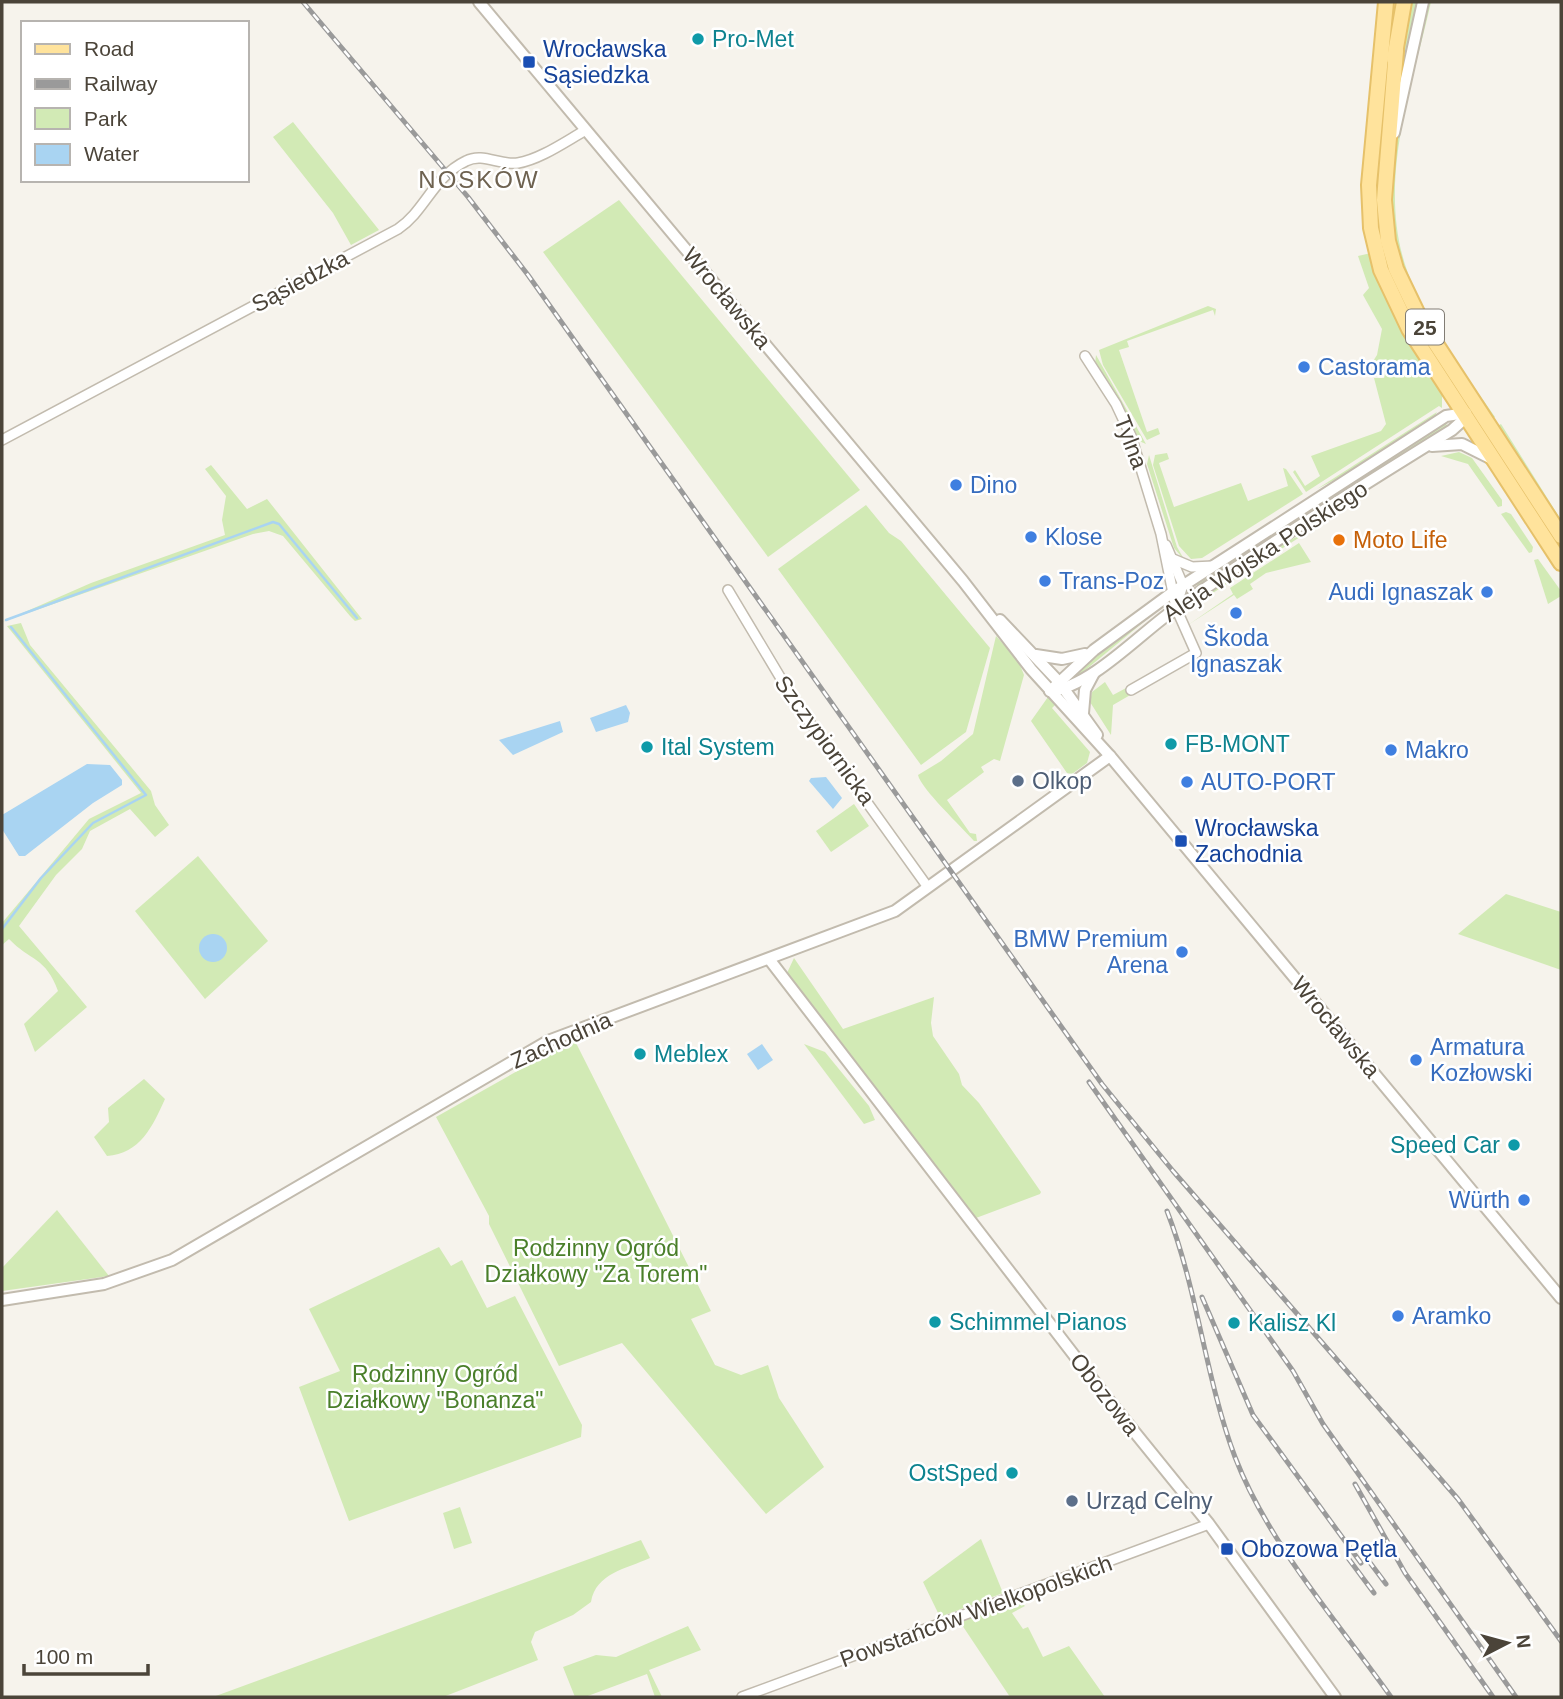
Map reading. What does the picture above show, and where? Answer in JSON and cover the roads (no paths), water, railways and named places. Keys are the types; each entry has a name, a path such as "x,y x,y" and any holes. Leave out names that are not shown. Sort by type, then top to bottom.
{"main road":[{"name":"25","path":"1386,2 1377,172 1386,227 1401,283 1470,409 1495,461 1559,555"},
{"path":"1377,172 1404,2"},
{"name":"25","path":"1470,409 1561,536"}],"street":[{"name":"Wrocławska","path":"479,2 974,595 1050,691 1110,756 1561,1298"},
{"path":"1377,172 1423,2"},
{"name":"Sąsiedzka","path":"2,440 398,229 408,221 438,181 468,159 523,162 586,130"},
{"name":"Tylna","path":"1085,356 1124,420 1178,589"},
{"name":"Aleja Wojska Polskiego","path":"1062,686 1094,650 1178,589 1446,416 1470,409"},
{"name":"Aleja Wojska Polskiego","path":"1062,686 1097,669 1176,608 1457,426 1470,409"},
{"path":"1422,449 1462,444 1495,461"},
{"name":"Tylna","path":"1131,690 1196,653 1176,608 1178,589 1173,559 1161,534"},
{"path":"1173,559 1192,567 1213,566"},
{"name":"Szczypiornicka","path":"728,590 795,702 928,886"},
{"name":"Wrocławska","path":"974,595 1035,654 1083,713 1110,756"},
{"path":"1035,654 1062,659 1094,650"},
{"path":"1083,713 1085,690 1097,669"},
{"path":"1050,691 1062,686"},
{"name":"Zachodnia","path":"2,1300 104,1284 172,1260 548,1041 887,915 1110,756"},
{"name":"Obozowa","path":"769,959 1107,1398 1209,1524 1335,1697"},
{"name":"Powstańców Wielkopolskich","path":"742,1697 1209,1524"}],"water":[{"path":"626,705 630,713 628,722 596,732 590,718"},
{"path":"560,721 563,732 513,755 499,740"},
{"path":"87,764 110,765 122,780 122,785 93,803 25,856 19,856 2,829 2,815"},
{"path":"826,777 842,798 833,809 809,781 811,778"},
{"path":"213,934 223,938 227,948 223,958 213,962 203,958 199,948 203,938"},
{"path":"762,1044 773,1060 758,1070 747,1054"}],"waterway":[{"path":"6,620 273,522 279,524 357,618"},
{"path":"2,929 41,878 93,823 146,795 11,627"}],"railway":[{"path":"303,2 468,197 528,275 1102,1084 1173,1171 1458,1499 1561,1641"},
{"path":"1089,1082 1293,1371 1323,1424 1516,1697"},
{"path":"1167,1211 1178,1241 1225,1427 1249,1489 1285,1551 1391,1697"},
{"path":"1202,1297 1253,1415 1361,1563"},
{"path":"1355,1484 1405,1573 1493,1697"},
{"path":"1359,1548 1386,1584"},
{"path":"1348,1558 1374,1593"}],"place":[{"name":"Pro-Met","path":"698,39"},
{"name":"Wrocławska Sąsiedzka","path":"529,62"},
{"name":"Castorama","path":"1304,367"},
{"name":"Dino","path":"956,485"},
{"name":"Klose","path":"1031,537"},
{"name":"Moto Life","path":"1339,540"},
{"name":"Trans-Poz","path":"1045,581"},
{"name":"Audi Ignaszak","path":"1487,592"},
{"name":"Škoda Ignaszak","path":"1236,613"},
{"name":"FB-MONT","path":"1171,744"},
{"name":"Ital System","path":"647,747"},
{"name":"Makro","path":"1391,750"},
{"name":"Olkop","path":"1018,781"},
{"name":"AUTO-PORT","path":"1187,782"},
{"name":"Wrocławska Zachodnia","path":"1181,841"},
{"name":"BMW Premium Arena","path":"1182,952"},
{"name":"Meblex","path":"640,1054"},
{"name":"Armatura Kozłowski","path":"1416,1060"},
{"name":"Speed Car","path":"1514,1145"},
{"name":"Würth","path":"1524,1200"},
{"name":"Aramko","path":"1398,1316"},
{"name":"Schimmel Pianos","path":"935,1322"},
{"name":"Kalisz Kl","path":"1234,1323"},
{"name":"OstSped","path":"1012,1473"},
{"name":"Urząd Celny","path":"1072,1501"},
{"name":"Obozowa Pętla","path":"1227,1549"}],"district":[{"name":"NOSKÓW","path":"479,179"}],"park label":[{"name":"Rodzinny Ogród Działkowy \"Za Torem\"","path":"596,1261"},
{"name":"Rodzinny Ogród Działkowy \"Bonanza\"","path":"435,1387"}]}
